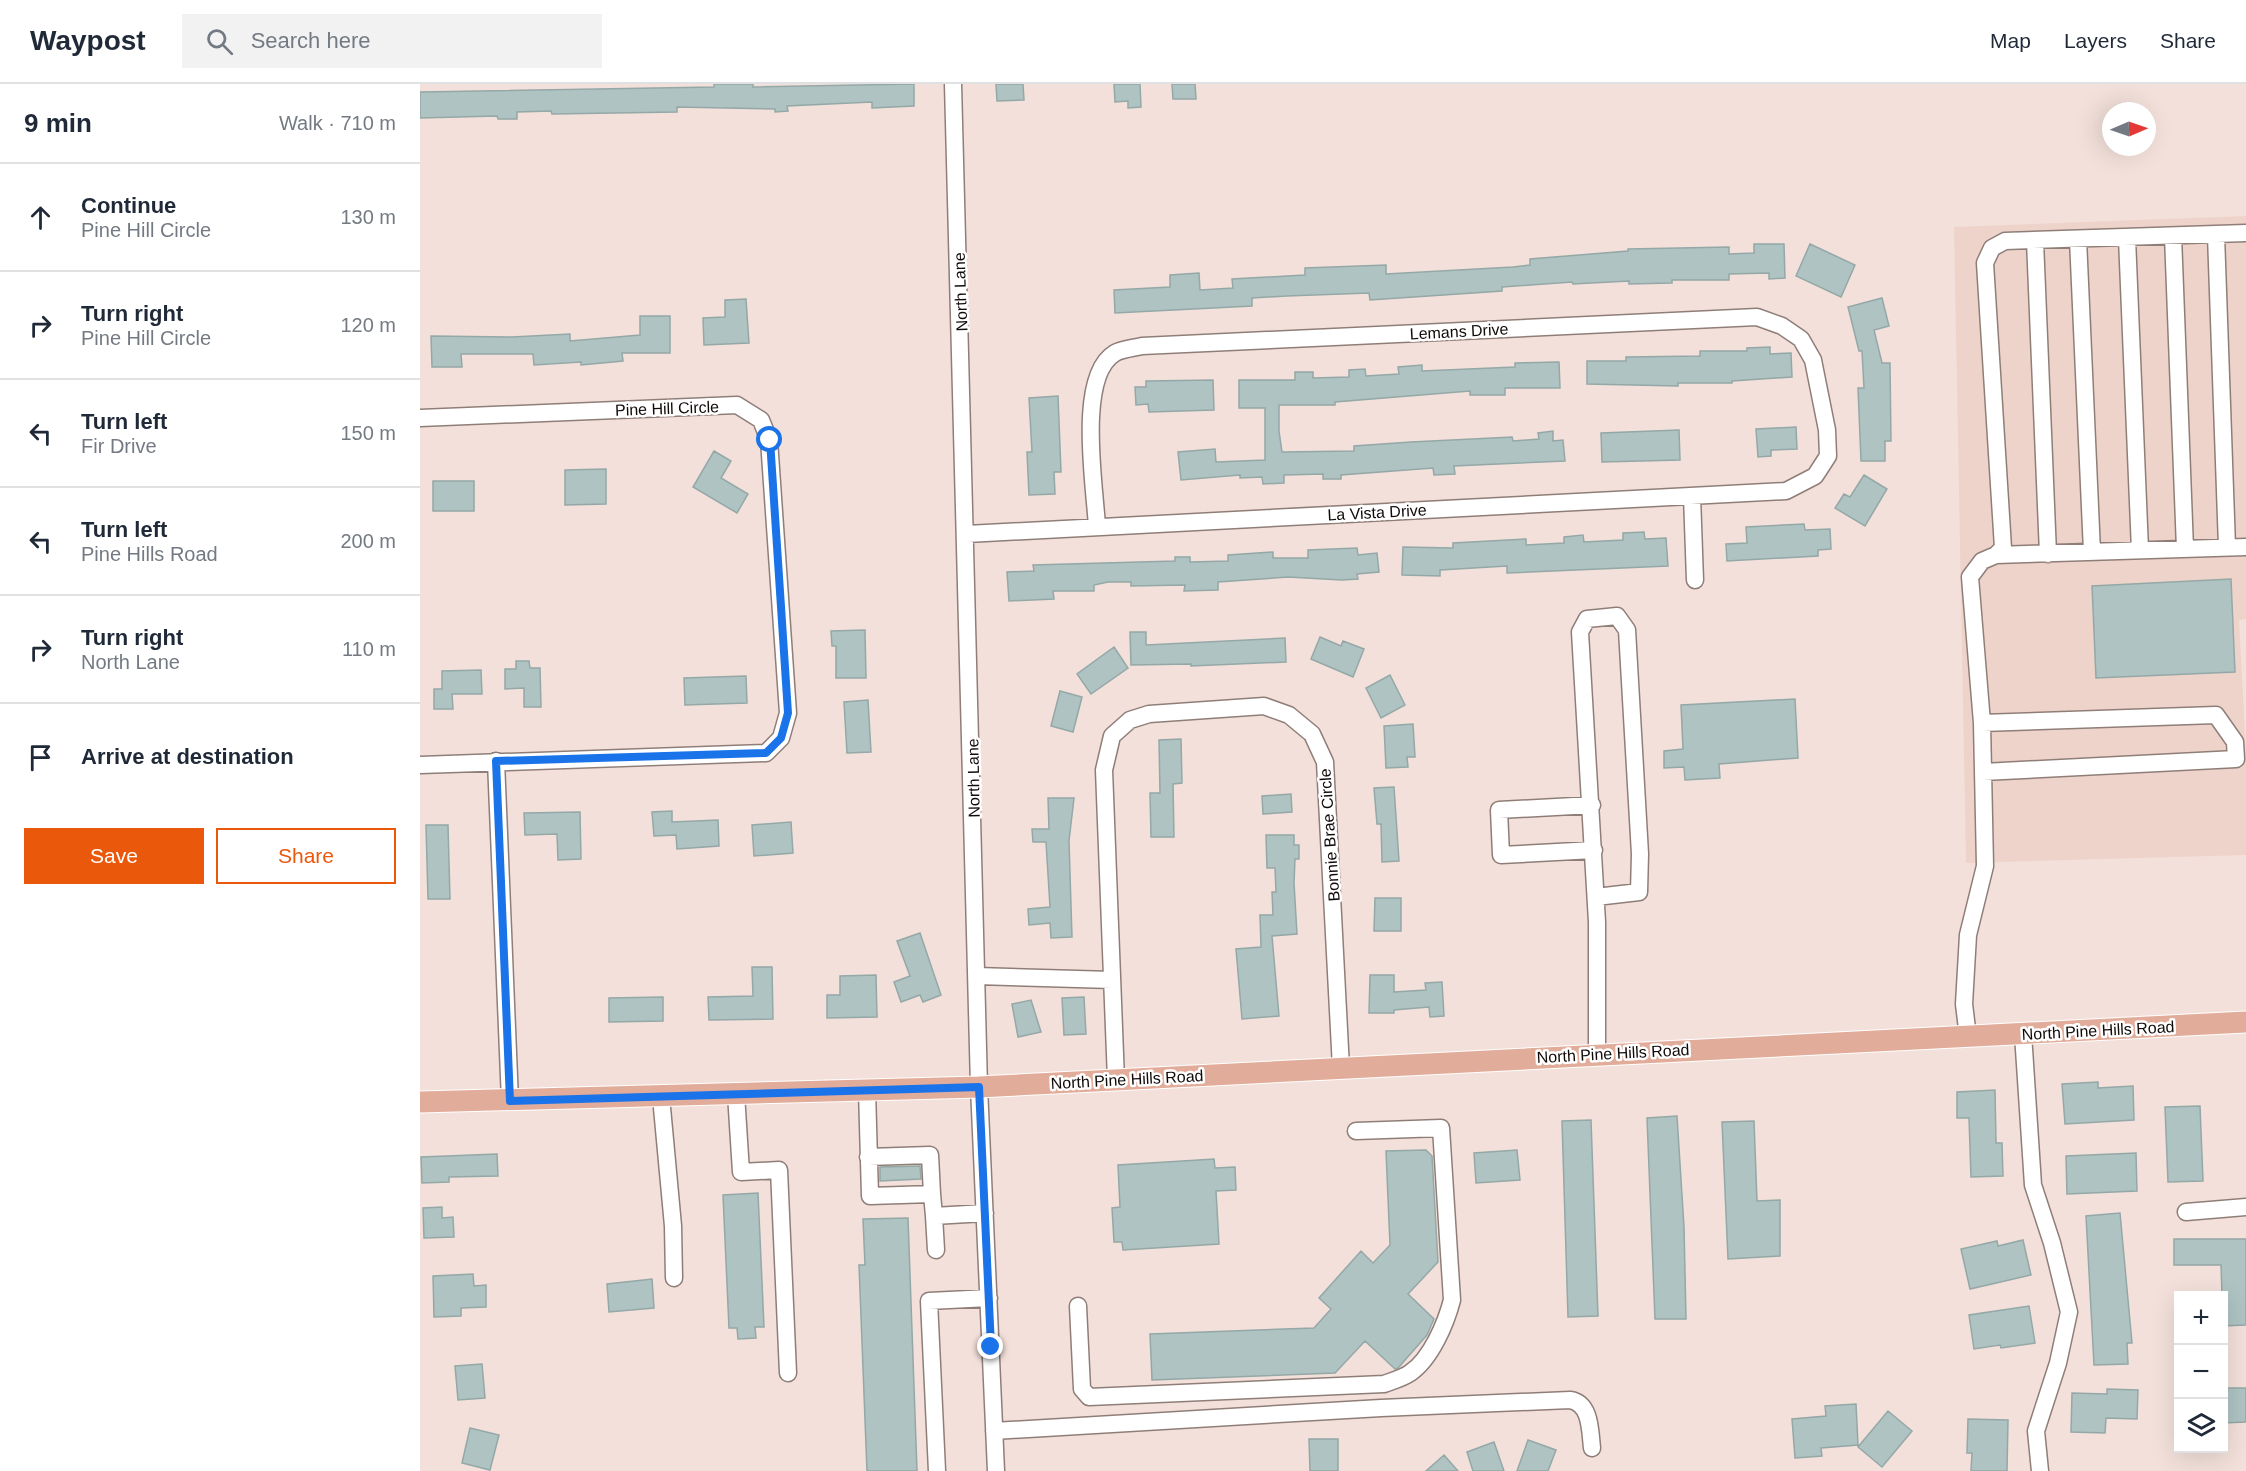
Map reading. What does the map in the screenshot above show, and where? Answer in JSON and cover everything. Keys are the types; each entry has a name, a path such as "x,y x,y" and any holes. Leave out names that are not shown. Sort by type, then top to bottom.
{"main road":[{"name":"North Pine Hills Road","path":"420,1102 979,1087 2246,1022"}],"street":[{"name":"North Lane","path":"953,84 967,534 979,1087 996,1471"},
{"path":"1968,1037 1964,1004 1968,935 1985,866 1982,723 1970,578 1982,561 1996,555 2003,548 1985,262 1992,248 2005,242 2246,233"},
{"path":"2216,234 2227,547"},
{"path":"2173,236 2185,549"},
{"path":"2127,238 2140,550"},
{"path":"2078,239 2092,552"},
{"path":"2035,241 2048,554"},
{"name":"Lemans Drive","path":"1097,527 1091,405 1098,373 1115,353 1142,346 1757,317 1782,326 1800,339 1813,360 1827,430 1828,456 1815,476 1786,491"},
{"name":"Pine Hill Circle","path":"420,418 737,405 761,420 770,440 788,713 781,738 766,753 420,765"},
{"name":"La Vista Drive","path":"967,534 1786,491"},
{"path":"1692,496 1695,580"},
{"path":"1996,555 2246,547"},
{"path":"1596,897 1640,892 1640,854 1627,630 1617,616 1587,619 1580,632 1596,897 1597,1054"},
{"name":"Bonnie Brae Circle","path":"1116,1080 1104,770 1113,736 1130,720 1149,714 1264,706 1290,715 1312,734 1325,762 1341,1068"},
{"path":"1982,723 2216,715 2235,742 2236,759 1983,772"},
{"path":"496,761 510,1101"},
{"path":"1592,805 1499,810 1502,855 1594,850"},
{"path":"977,976 1112,980"},
{"path":"2023,1034 2033,1185 2052,1243 2068,1312 2058,1363 2036,1431 2040,1471"},
{"path":"867,1090 870,1196 932,1194"},
{"path":"736,1094 741,1172 779,1170 788,1373"},
{"path":"661,1096 674,1226 674,1278"},
{"path":"1078,1306 1082,1389 1089,1397 1384,1384 1411,1373 1433,1347 1447,1319 1452,1300 1441,1128 1356,1131"},
{"path":"868,1157 930,1155 936,1250"},
{"path":"2186,1212 2246,1207"},
{"path":"934,1216 985,1213"},
{"path":"937,1471 929,1301 989,1298"},
{"path":"994,1431 1381,1408 1569,1400 1578,1402 1586,1414 1592,1448"}],"shaded area":[{"path":"2246,216 2246,619 2239,620 2246,754 2246,855 1966,863 1954,227"}],"building":[{"path":"714,84 753,84 753,87 914,84 914,106 872,108 872,102 787,106 788,111 775,112 775,109 677,107 677,112 552,114 551,111 517,112 517,119 498,119 497,116 420,118 420,92 714,87"},
{"path":"996,84 1023,84 1024,100 997,101"},
{"path":"1114,84 1140,84 1141,107 1128,108 1128,101 1115,102"},
{"path":"1172,84 1195,84 1196,99 1173,99"},
{"path":"1754,244 1784,244 1785,278 1769,279 1769,273 1729,274 1729,280 1672,280 1672,283 1629,284 1629,281 1573,284 1572,282 1502,287 1502,291 1370,300 1369,293 1287,296 1252,298 1252,306 1115,313 1114,290 1170,287 1170,275 1199,273 1200,290 1233,288 1232,279 1305,275 1305,268 1386,265 1386,274 1513,267 1530,265 1530,259 1628,251 1628,249 1729,247 1729,254 1754,253"},
{"path":"1810,244 1855,265 1841,297 1796,276"},
{"path":"1882,298 1889,326 1874,330 1882,363 1890,363 1891,441 1885,441 1885,461 1861,461 1858,388 1864,388 1862,351 1859,351 1848,307"},
{"path":"746,299 749,343 704,345 703,318 725,317 725,300"},
{"path":"640,316 670,316 670,353 622,353 623,361 581,365 581,362 534,365 533,354 461,354 462,367 432,367 431,336 512,337 570,334 570,341 640,335"},
{"path":"1770,347 1770,354 1791,353 1792,377 1732,381 1732,383 1678,383 1678,386 1587,384 1587,361 1626,361 1626,357 1700,356 1700,351 1747,351 1747,348"},
{"path":"1559,362 1560,388 1505,388 1505,395 1470,395 1470,391 1335,402 1335,405 1279,405 1279,431 1282,452 1354,451 1354,446 1411,442 1512,437 1513,441 1539,439 1538,433 1553,431 1553,441 1563,440 1565,461 1454,466 1455,474 1434,475 1433,468 1341,475 1341,479 1323,479 1323,474 1284,475 1284,483 1263,484 1262,477 1240,478 1240,475 1181,480 1178,452 1215,449 1216,462 1265,460 1265,408 1239,408 1239,380 1295,380 1295,372 1313,372 1313,378 1349,377 1349,370 1365,369 1366,376 1399,374 1398,367 1422,365 1422,371 1515,367 1515,363"},
{"path":"1213,380 1214,410 1149,412 1148,404 1136,405 1135,387 1146,387 1146,381"},
{"path":"1058,396 1061,472 1054,472 1055,494 1029,495 1027,452 1032,452 1029,398"},
{"path":"1796,427 1797,449 1771,450 1771,456 1758,457 1756,429"},
{"path":"1679,430 1680,460 1602,462 1601,433"},
{"path":"714,451 731,461 721,478 748,494 737,513 693,487"},
{"path":"606,469 606,504 565,505 565,470"},
{"path":"1864,475 1887,489 1865,526 1835,508 1844,494 1850,497"},
{"path":"433,481 474,481 474,511 433,511"},
{"path":"1804,524 1805,530 1830,529 1831,549 1818,550 1818,556 1727,561 1726,544 1747,543 1746,527"},
{"path":"1644,532 1645,539 1666,538 1668,566 1507,573 1507,566 1440,570 1440,576 1402,575 1403,547 1453,548 1453,543 1526,539 1526,545 1564,543 1564,537 1583,535 1584,542 1623,540 1623,533"},
{"path":"1357,548 1358,555 1377,553 1379,572 1357,574 1358,579 1342,580 1288,577 1218,582 1218,590 1184,591 1185,585 1131,586 1131,582 1108,582 1094,585 1094,591 1053,591 1054,599 1009,601 1007,572 1034,571 1033,565 1175,561 1175,557 1190,557 1190,562 1228,561 1228,555 1273,552 1273,558 1308,558 1308,550"},
{"path":"2231,579 2235,672 2096,678 2092,586"},
{"path":"865,630 866,678 836,678 836,646 832,646 831,631"},
{"path":"1130,632 1146,632 1146,645 1285,638 1286,662 1191,666 1191,664 1131,665"},
{"path":"1320,637 1341,646 1343,641 1364,649 1353,677 1311,659"},
{"path":"1114,647 1128,668 1091,694 1077,674"},
{"path":"516,661 529,661 530,668 540,668 541,707 524,707 524,688 505,689 505,669 516,669"},
{"path":"481,670 482,694 452,694 453,709 434,709 434,689 442,689 442,671"},
{"path":"1390,675 1405,705 1381,718 1366,688"},
{"path":"746,676 747,703 685,705 684,678"},
{"path":"1060,691 1082,697 1073,732 1051,726"},
{"path":"1795,699 1798,758 1719,764 1720,778 1685,780 1684,767 1664,768 1664,751 1683,749 1681,705"},
{"path":"868,700 871,752 847,753 844,702"},
{"path":"1413,724 1415,757 1407,757 1408,767 1386,768 1384,726"},
{"path":"1181,739 1182,783 1173,784 1174,837 1151,837 1150,793 1160,793 1159,740"},
{"path":"1394,787 1399,861 1382,862 1381,824 1377,824 1374,788"},
{"path":"1291,794 1292,812 1263,814 1262,796"},
{"path":"1048,798 1074,798 1069,841 1072,937 1051,938 1050,923 1029,925 1028,909 1050,907 1046,842 1033,842 1032,829 1049,829"},
{"path":"672,811 672,822 718,820 719,846 677,849 676,835 654,836 652,812"},
{"path":"580,812 581,859 558,860 557,834 525,835 524,813"},
{"path":"791,822 793,853 754,856 752,825"},
{"path":"426,825 448,825 450,899 428,899"},
{"path":"1266,835 1294,835 1294,845 1299,845 1299,859 1295,859 1294,883 1297,934 1272,936 1279,1016 1242,1019 1236,949 1261,947 1260,915 1273,915 1272,892 1276,892 1275,868 1267,868"},
{"path":"1375,898 1401,898 1401,931 1374,931"},
{"path":"920,933 941,995 923,1002 920,995 901,1002 894,982 910,976 897,941"},
{"path":"752,967 772,967 773,1019 709,1020 708,997 753,996"},
{"path":"876,975 877,1017 827,1018 827,995 840,995 840,976"},
{"path":"1370,975 1394,975 1394,992 1426,990 1425,983 1442,982 1444,1016 1430,1017 1429,1007 1394,1010 1394,1013 1369,1013"},
{"path":"663,997 663,1021 609,1022 609,998"},
{"path":"1084,997 1086,1034 1064,1035 1062,998"},
{"path":"1031,1000 1041,1032 1018,1037 1012,1004"},
{"path":"2098,1082 2098,1088 2133,1086 2134,1120 2065,1124 2062,1084"},
{"path":"1995,1090 1996,1143 2002,1143 2003,1176 1971,1177 1969,1118 1957,1118 1957,1092"},
{"path":"2200,1106 2203,1181 2168,1182 2165,1107"},
{"path":"1677,1116 1684,1227 1686,1319 1655,1319 1647,1118"},
{"path":"1591,1120 1598,1316 1568,1317 1562,1121"},
{"path":"1754,1121 1757,1201 1780,1200 1780,1256 1728,1259 1722,1122"},
{"path":"1426,1150 1432,1156 1438,1262 1408,1294 1434,1319 1427,1335 1398,1368 1395,1369 1365,1341 1335,1373 1152,1380 1150,1334 1314,1328 1331,1309 1319,1298 1361,1251 1373,1263 1390,1245 1386,1151"},
{"path":"1517,1150 1520,1180 1476,1183 1474,1153"},
{"path":"2136,1153 2137,1191 2067,1194 2066,1156"},
{"path":"497,1154 498,1176 449,1177 449,1182 422,1183 421,1157"},
{"path":"1214,1159 1215,1168 1235,1167 1236,1190 1216,1191 1219,1244 1123,1250 1122,1242 1114,1242 1112,1208 1120,1207 1118,1165"},
{"path":"920,1166 921,1179 880,1181 880,1167"},
{"path":"758,1193 764,1327 755,1327 756,1338 738,1339 737,1328 729,1328 723,1195"},
{"path":"442,1207 442,1218 453,1217 454,1237 424,1238 423,1208"},
{"path":"2120,1213 2132,1343 2127,1343 2128,1364 2094,1365 2086,1216"},
{"path":"908,1218 917,1471 867,1471 859,1265 865,1265 863,1219"},
{"path":"2174,1239 2246,1239 2246,1325 2228,1326 2228,1291 2222,1291 2221,1265 2174,1265"},
{"path":"2023,1240 2031,1275 1970,1289 1961,1249 1997,1241 1998,1246"},
{"path":"473,1274 474,1286 486,1285 486,1307 461,1308 461,1316 434,1317 433,1276"},
{"path":"652,1279 654,1308 609,1312 607,1284"},
{"path":"2029,1306 2035,1343 1974,1349 1969,1315"},
{"path":"482,1364 485,1398 458,1400 455,1366"},
{"path":"2228,1388 2246,1388 2246,1422 2228,1423"},
{"path":"2107,1389 2138,1390 2137,1419 2106,1418 2105,1433 2071,1432 2072,1393 2107,1394"},
{"path":"1856,1404 1858,1445 1821,1448 1822,1456 1795,1458 1792,1419 1826,1416 1825,1406"},
{"path":"1888,1411 1912,1431 1882,1467 1858,1447"},
{"path":"1968,1419 2008,1420 2007,1471 1971,1471 1972,1453 1967,1453"},
{"path":"470,1428 499,1435 490,1470 462,1463"},
{"path":"1309,1439 1338,1439 1338,1471 1310,1471"},
{"path":"1528,1440 1556,1450 1548,1471 1517,1471"},
{"path":"1494,1442 1504,1471 1473,1471 1467,1452"},
{"path":"1444,1455 1458,1471 1426,1471"}],"route":[{"path":"770,440 788,713 781,738 766,753 742,755 496,761 510,1101 979,1087 991,1347"}]}
